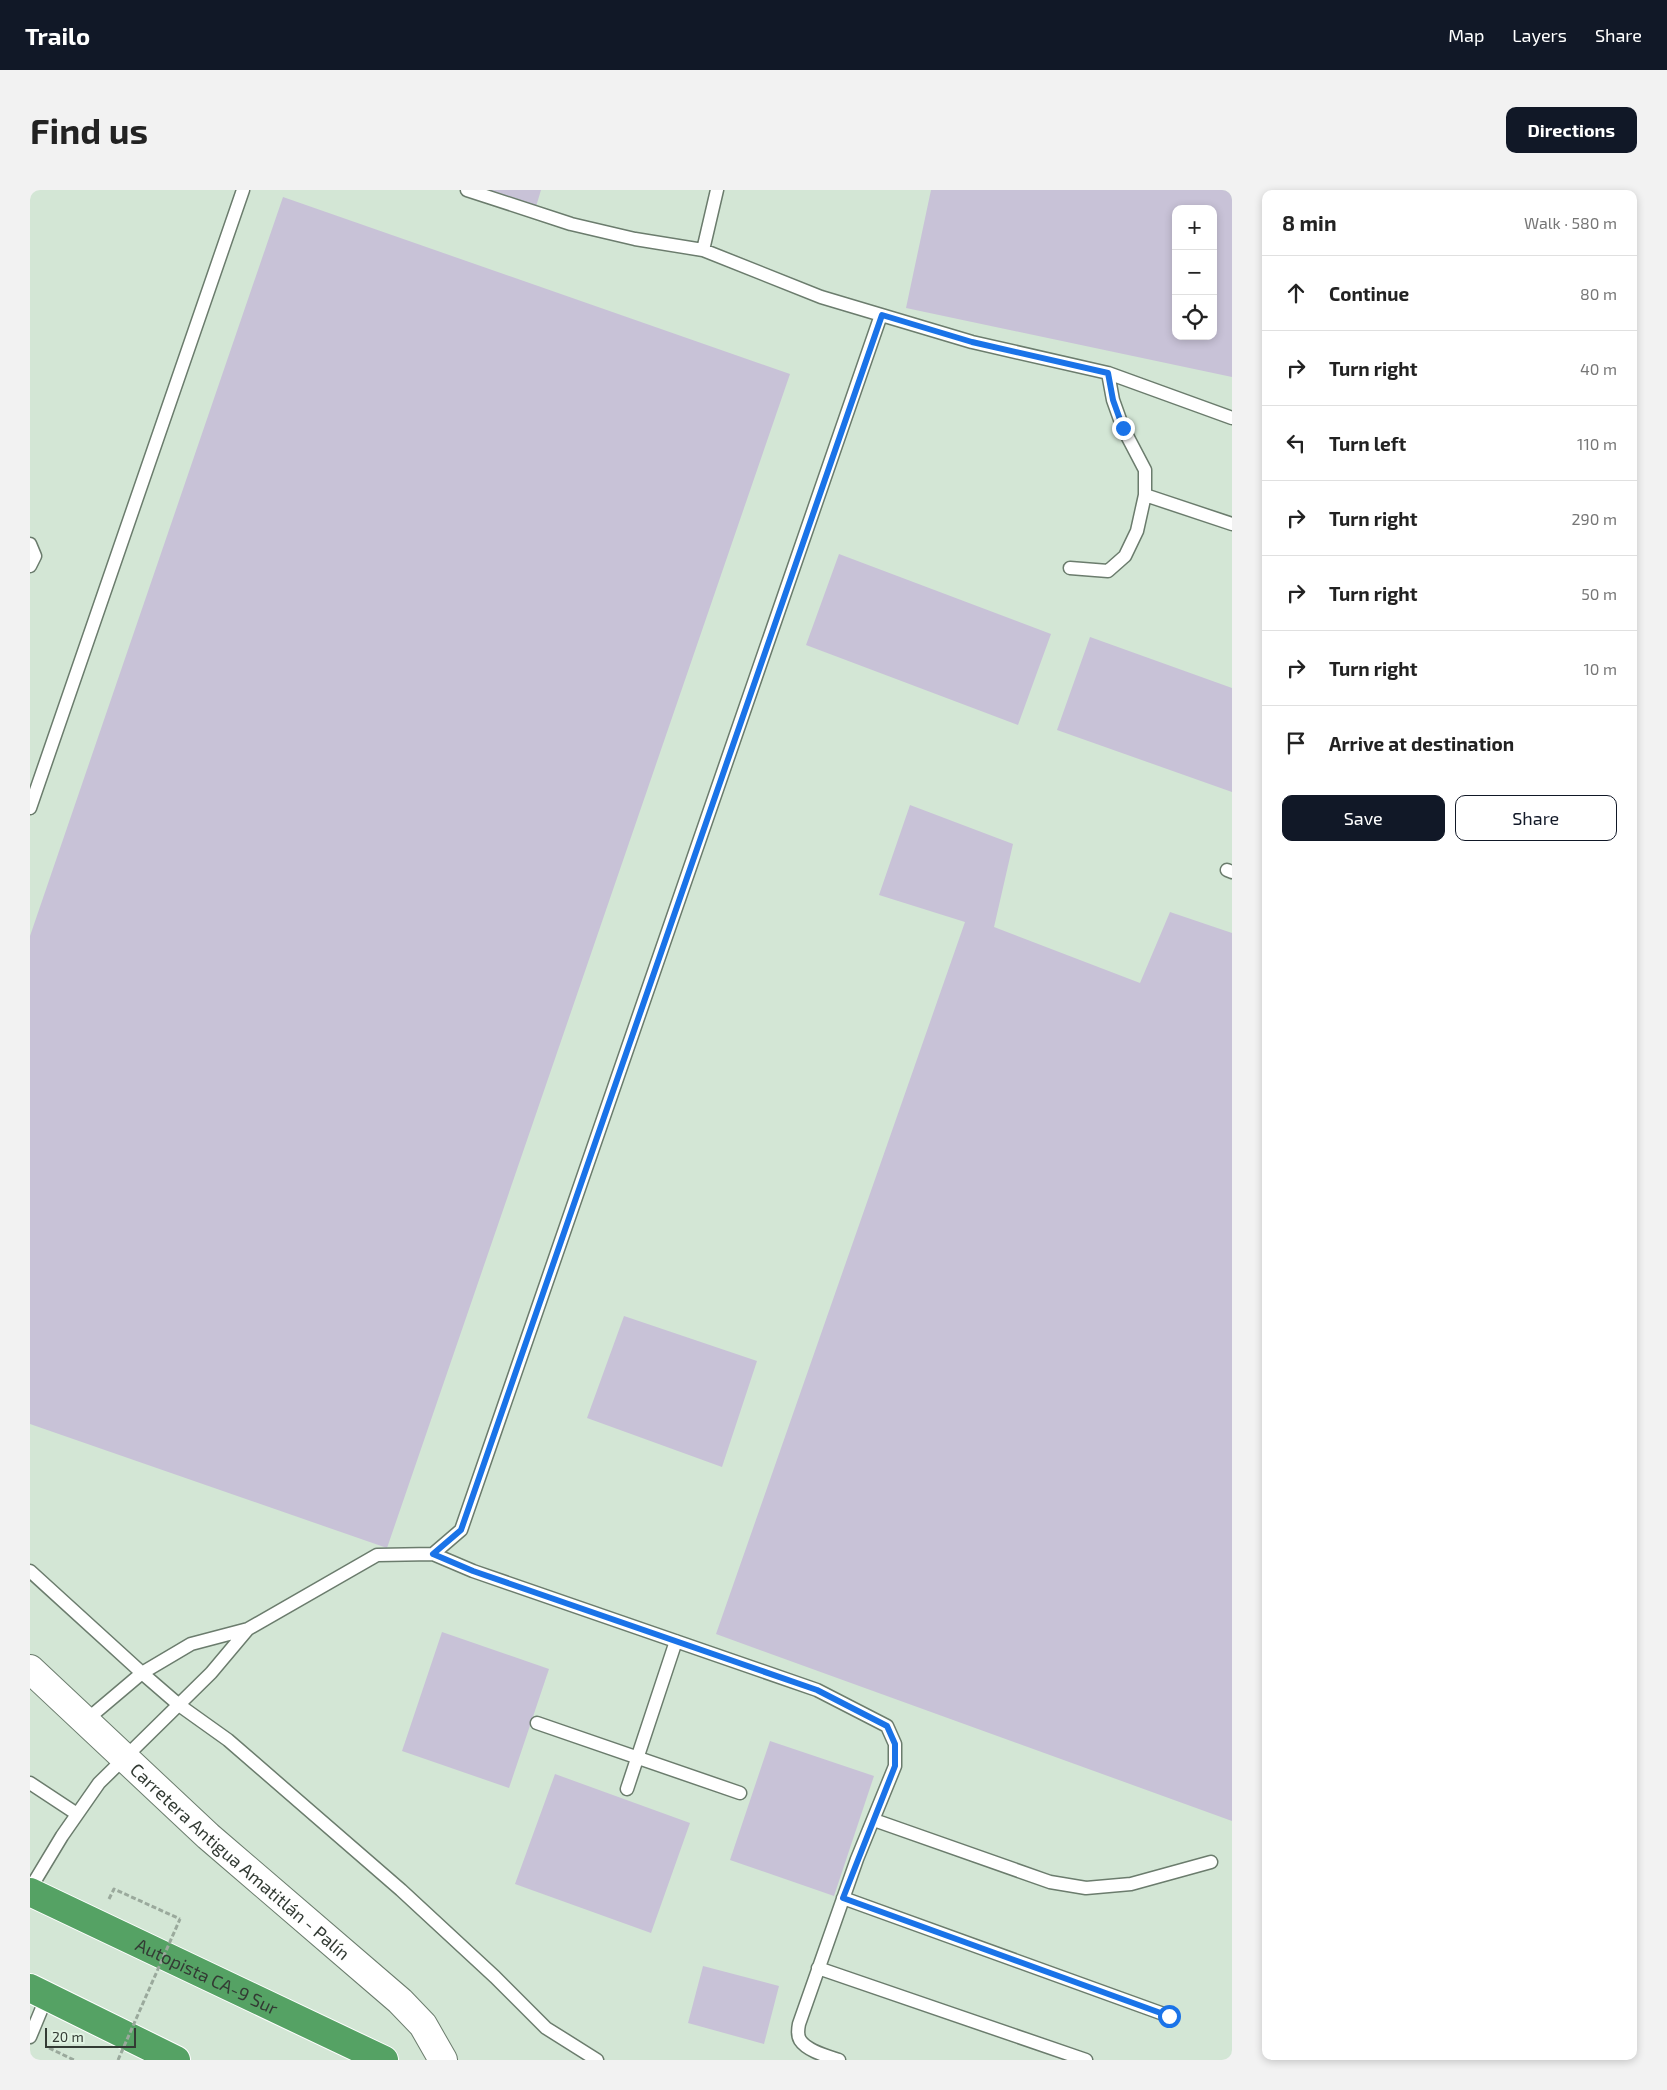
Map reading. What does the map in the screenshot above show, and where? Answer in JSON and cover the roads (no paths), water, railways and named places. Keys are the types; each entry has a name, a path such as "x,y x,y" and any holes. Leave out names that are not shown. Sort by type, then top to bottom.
{"highway":[{"name":"Autopista CA-9 Sur","path":"30,1890 384,2060"},
{"path":"38,1992 176,2060"}],"main road":[{"name":"Carretera Antigua Amatitlán - Palín","path":"30,1669 84,1722 231,1856 400,2002 423,2025 443,2060"}],"lane":[{"path":"30,808 243,190"},
{"path":"467,190 571,224 635,239 704,250 822,297 972,342 1108,373 1232,418"},
{"path":"704,250 717,190"},
{"path":"433,1554 461,1530 882,315"},
{"path":"1070,568 1108,571 1125,556 1137,531 1145,495 1145,470 1123,428 1113,400 1108,373"},
{"path":"1145,495 1232,524"},
{"path":"30,544 35,556 30,566"},
{"path":"84,1722 142,1673 191,1644 248,1629 377,1555 433,1554 473,1571 817,1690 887,1726 895,1744 895,1766 843,1898 802,2010 798,2034 800,2041 816,2052 839,2060"},
{"path":"30,1571 179,1705 228,1740 400,1890 495,1977 546,2028 597,2060"},
{"path":"30,1890 77,1814 99,1783 211,1673 248,1629"},
{"path":"628,1789 676,1642"},
{"path":"537,1723 740,1792"},
{"path":"30,1783 77,1814"},
{"path":"874,1820 1050,1882 1086,1888 1131,1884 1211,1862"},
{"path":"843,1898 1169,2016"},
{"path":"818,1968 1086,2060"},
{"path":"30,2037 38,1992"}]}
